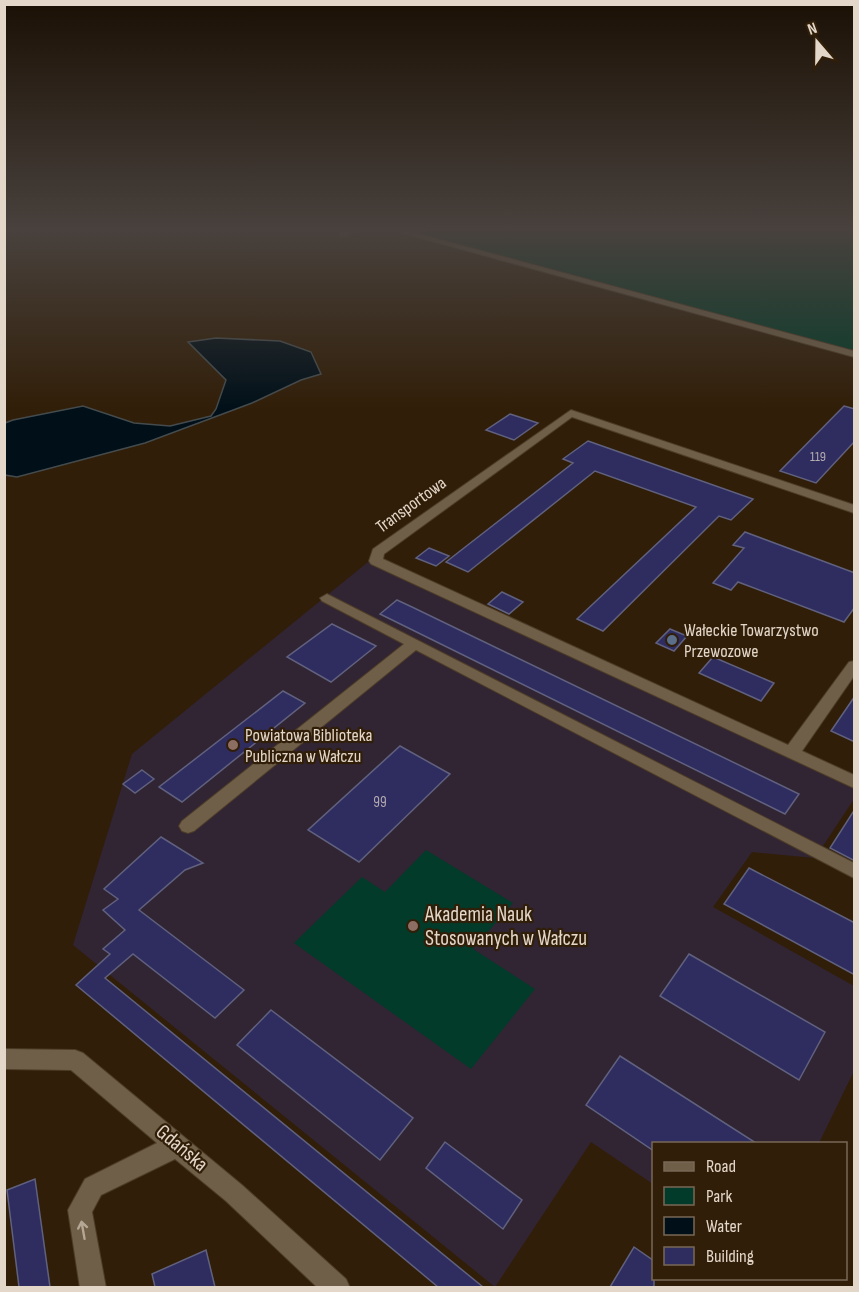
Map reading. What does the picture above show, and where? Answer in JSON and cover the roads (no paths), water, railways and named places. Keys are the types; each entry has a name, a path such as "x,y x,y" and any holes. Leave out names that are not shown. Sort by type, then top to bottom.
{"street":[{"path":"618,290 855,354"},
{"name":"Transportowa","path":"855,509 571,413 378,552 376,561 855,782"},
{"path":"327,598 855,871"},
{"path":"188,826 414,644"},
{"path":"792,752 855,666"},
{"name":"Gdańska","path":"4,1059 75,1060 177,1144 337,1287"},
{"path":"93,1287 80,1210 93,1187 151,1160 177,1144"}],"water":[{"path":"216,338 280,341 311,352 321,374 301,380 252,403 145,443 17,477 5,475 5,423 13,420 83,406 134,423 170,426 211,416 216,409 226,380 188,342"}],"place":[{"name":"Wałeckie Towarzystwo Przewozowe","path":"672,640"},
{"name":"Powiatowa Biblioteka Publiczna w Wałczu","path":"233,745"},
{"name":"Akademia Nauk Stosowanych w Wałczu","path":"413,926"}]}
